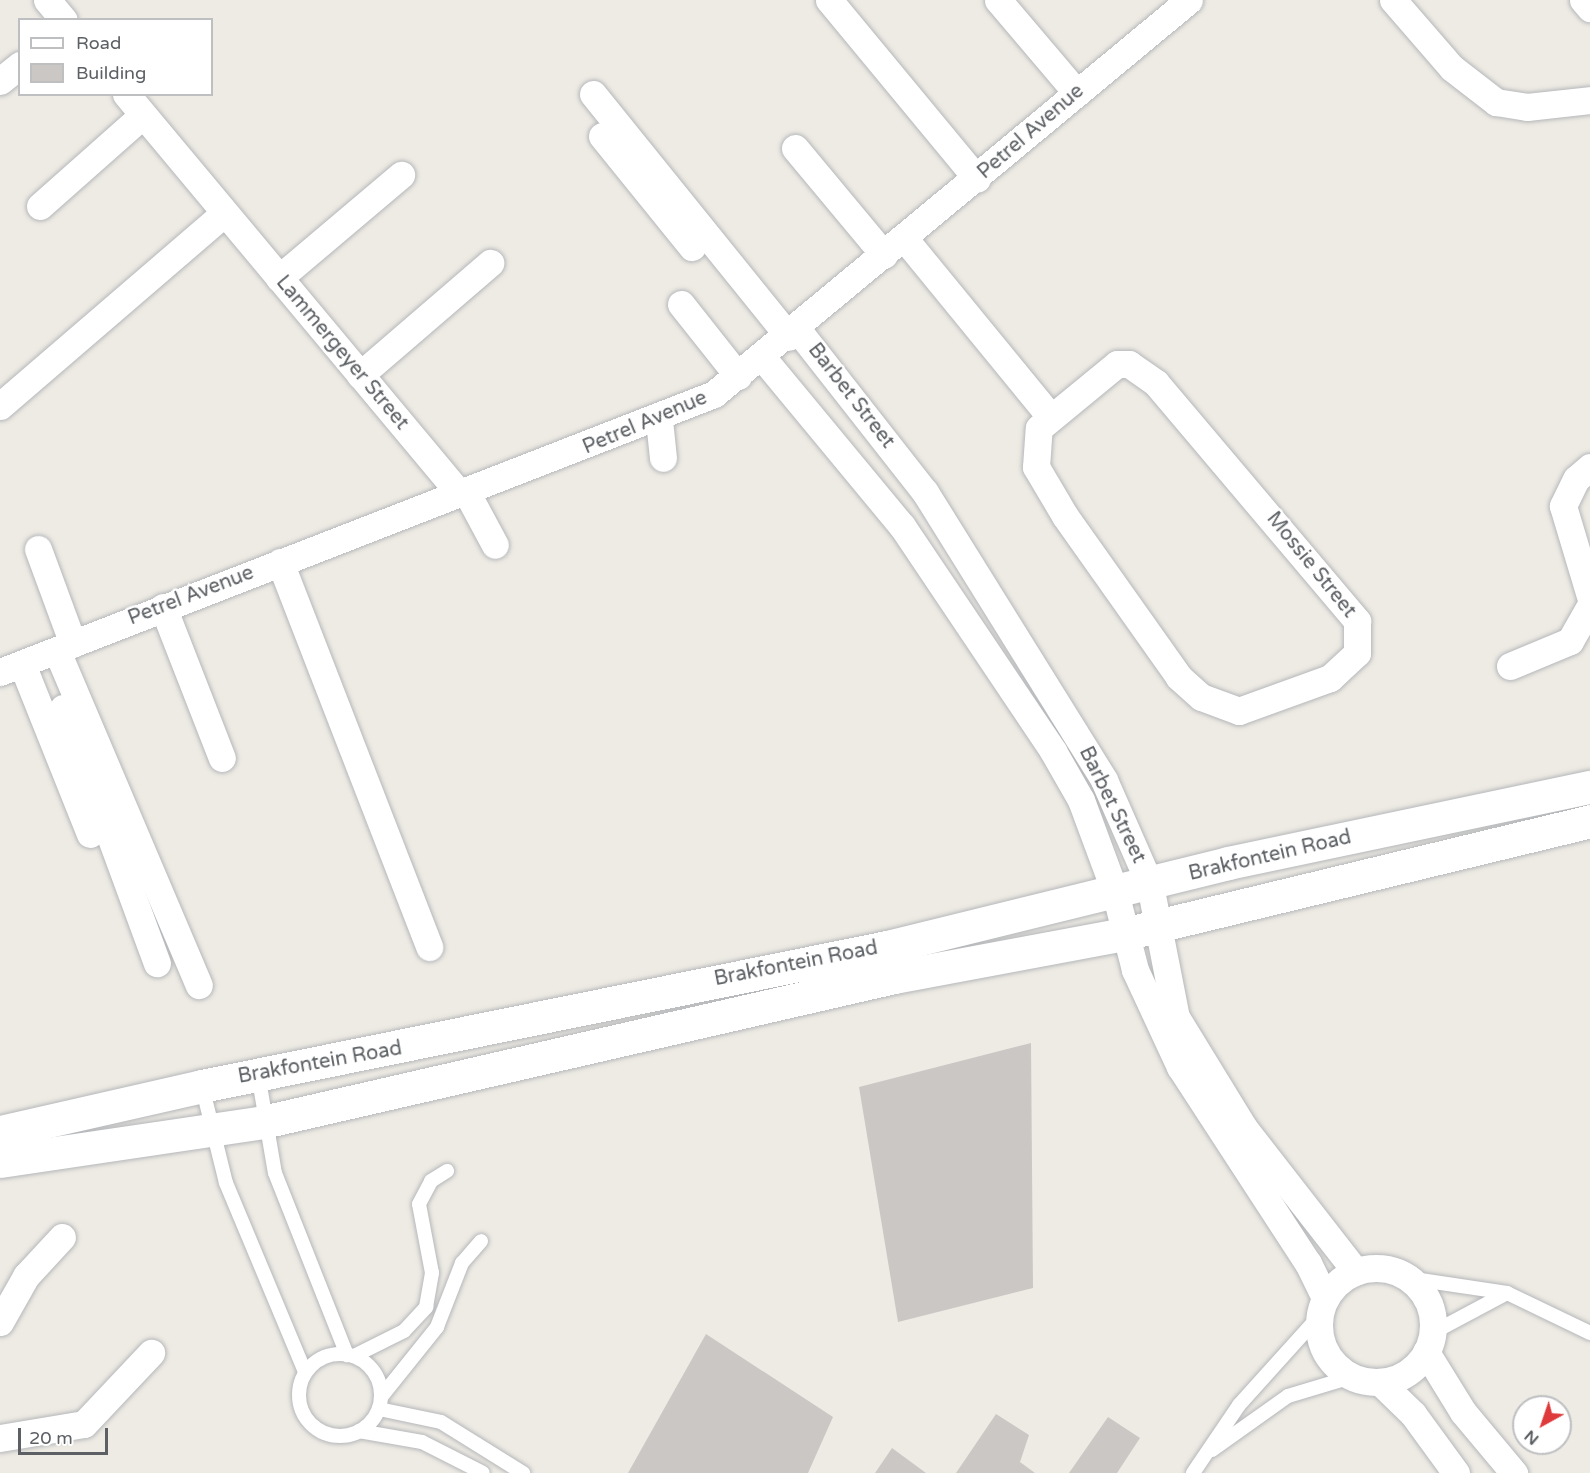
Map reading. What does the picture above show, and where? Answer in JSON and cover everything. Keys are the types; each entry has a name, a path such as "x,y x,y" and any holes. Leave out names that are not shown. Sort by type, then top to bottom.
{"street":[{"path":"47,0 62,18"},
{"path":"829,0 984,173"},
{"path":"852,0 984,173"},
{"path":"998,0 1077,93"},
{"path":"1393,0 1452,68 1496,102 1527,107 1590,100"},
{"path":"1583,0 1590,8"},
{"name":"Petrel Avenue","path":"39,658 163,607 462,492 659,420 714,394 781,343 984,173 1176,4"},
{"path":"0,81 18,67"},
{"path":"593,94 781,343"},
{"path":"40,206 134,104"},
{"name":"Lammergeyer Street","path":"134,104 360,375 462,492 495,545"},
{"path":"602,136 781,343"},
{"path":"795,148 884,255"},
{"path":"279,278 401,175"},
{"path":"0,406 224,213"},
{"path":"904,238 1049,415"},
{"path":"360,375 490,263"},
{"path":"681,304 738,376"},
{"name":"Barbet Street","path":"781,343 914,477 1104,780 1150,885 1169,997 1191,1044 1272,1167 1356,1272"},
{"name":"Barbet Street","path":"781,343 880,500 1053,751 1081,801 1115,892 1124,934 1180,1067 1308,1263 1322,1307"},
{"name":"Mossie Street","path":"1117,364 1141,370 1357,621 1361,639 1348,664 1307,689 1239,711 1201,697 1179,677 1036,467 1039,428 1049,415 1117,364"},
{"path":"659,420 663,458"},
{"path":"1590,467 1576,480 1563,506 1590,596"},
{"path":"880,500 914,477"},
{"path":"38,549 39,658 90,834"},
{"path":"280,562 429,946"},
{"path":"1510,666 1570,642 1590,606"},
{"path":"163,607 222,758"},
{"path":"39,658 157,963"},
{"path":"39,658 199,985"},
{"name":"Brakfontein Road","path":"0,1132 258,1074 506,1028 580,1007 887,946 1150,885 1228,862 1590,787"},
{"name":"Brakfontein Road","path":"0,1161 263,1122 894,977 1124,934 1590,821"},
{"path":"0,1322 26,1276 62,1237"},
{"path":"1429,1343 1407,1373 1380,1382 1351,1377 1325,1351 1322,1307 1356,1272 1382,1268 1407,1278 1427,1302 1429,1343 1463,1412 1514,1473"},
{"path":"0,1438 84,1424 151,1353"},
{"path":"1380,1382 1413,1414 1456,1473"}],"lane":[{"path":"258,1074 263,1122 275,1173 350,1355 369,1366 380,1403"},
{"path":"202,1086 226,1183 305,1372"},
{"path":"447,1171 427,1186 419,1204 432,1273 426,1307 404,1331 350,1355 323,1357 305,1372 298,1396 307,1420 328,1435 359,1431 422,1442 483,1473"},
{"path":"359,1431 438,1327 462,1263 482,1241"},
{"path":"1407,1278 1508,1293 1590,1333"},
{"path":"1429,1343 1508,1293"},
{"path":"1193,1473 1239,1405 1322,1307"},
{"path":"1564,1321 1590,1326"},
{"path":"1564,1321 1590,1342"},
{"path":"1209,1451 1288,1396 1351,1377"},
{"path":"380,1403 441,1422 523,1473"}],"building":[{"path":"1031,1043 1033,1288 898,1322 859,1087"},
{"path":"706,1334 833,1417 808,1473 628,1473"},
{"path":"996,1414 1029,1435 1020,1462 1035,1473 956,1473"},
{"path":"1108,1417 1140,1438 1117,1473 1069,1473"},
{"path":"892,1448 926,1473 875,1473"}]}
